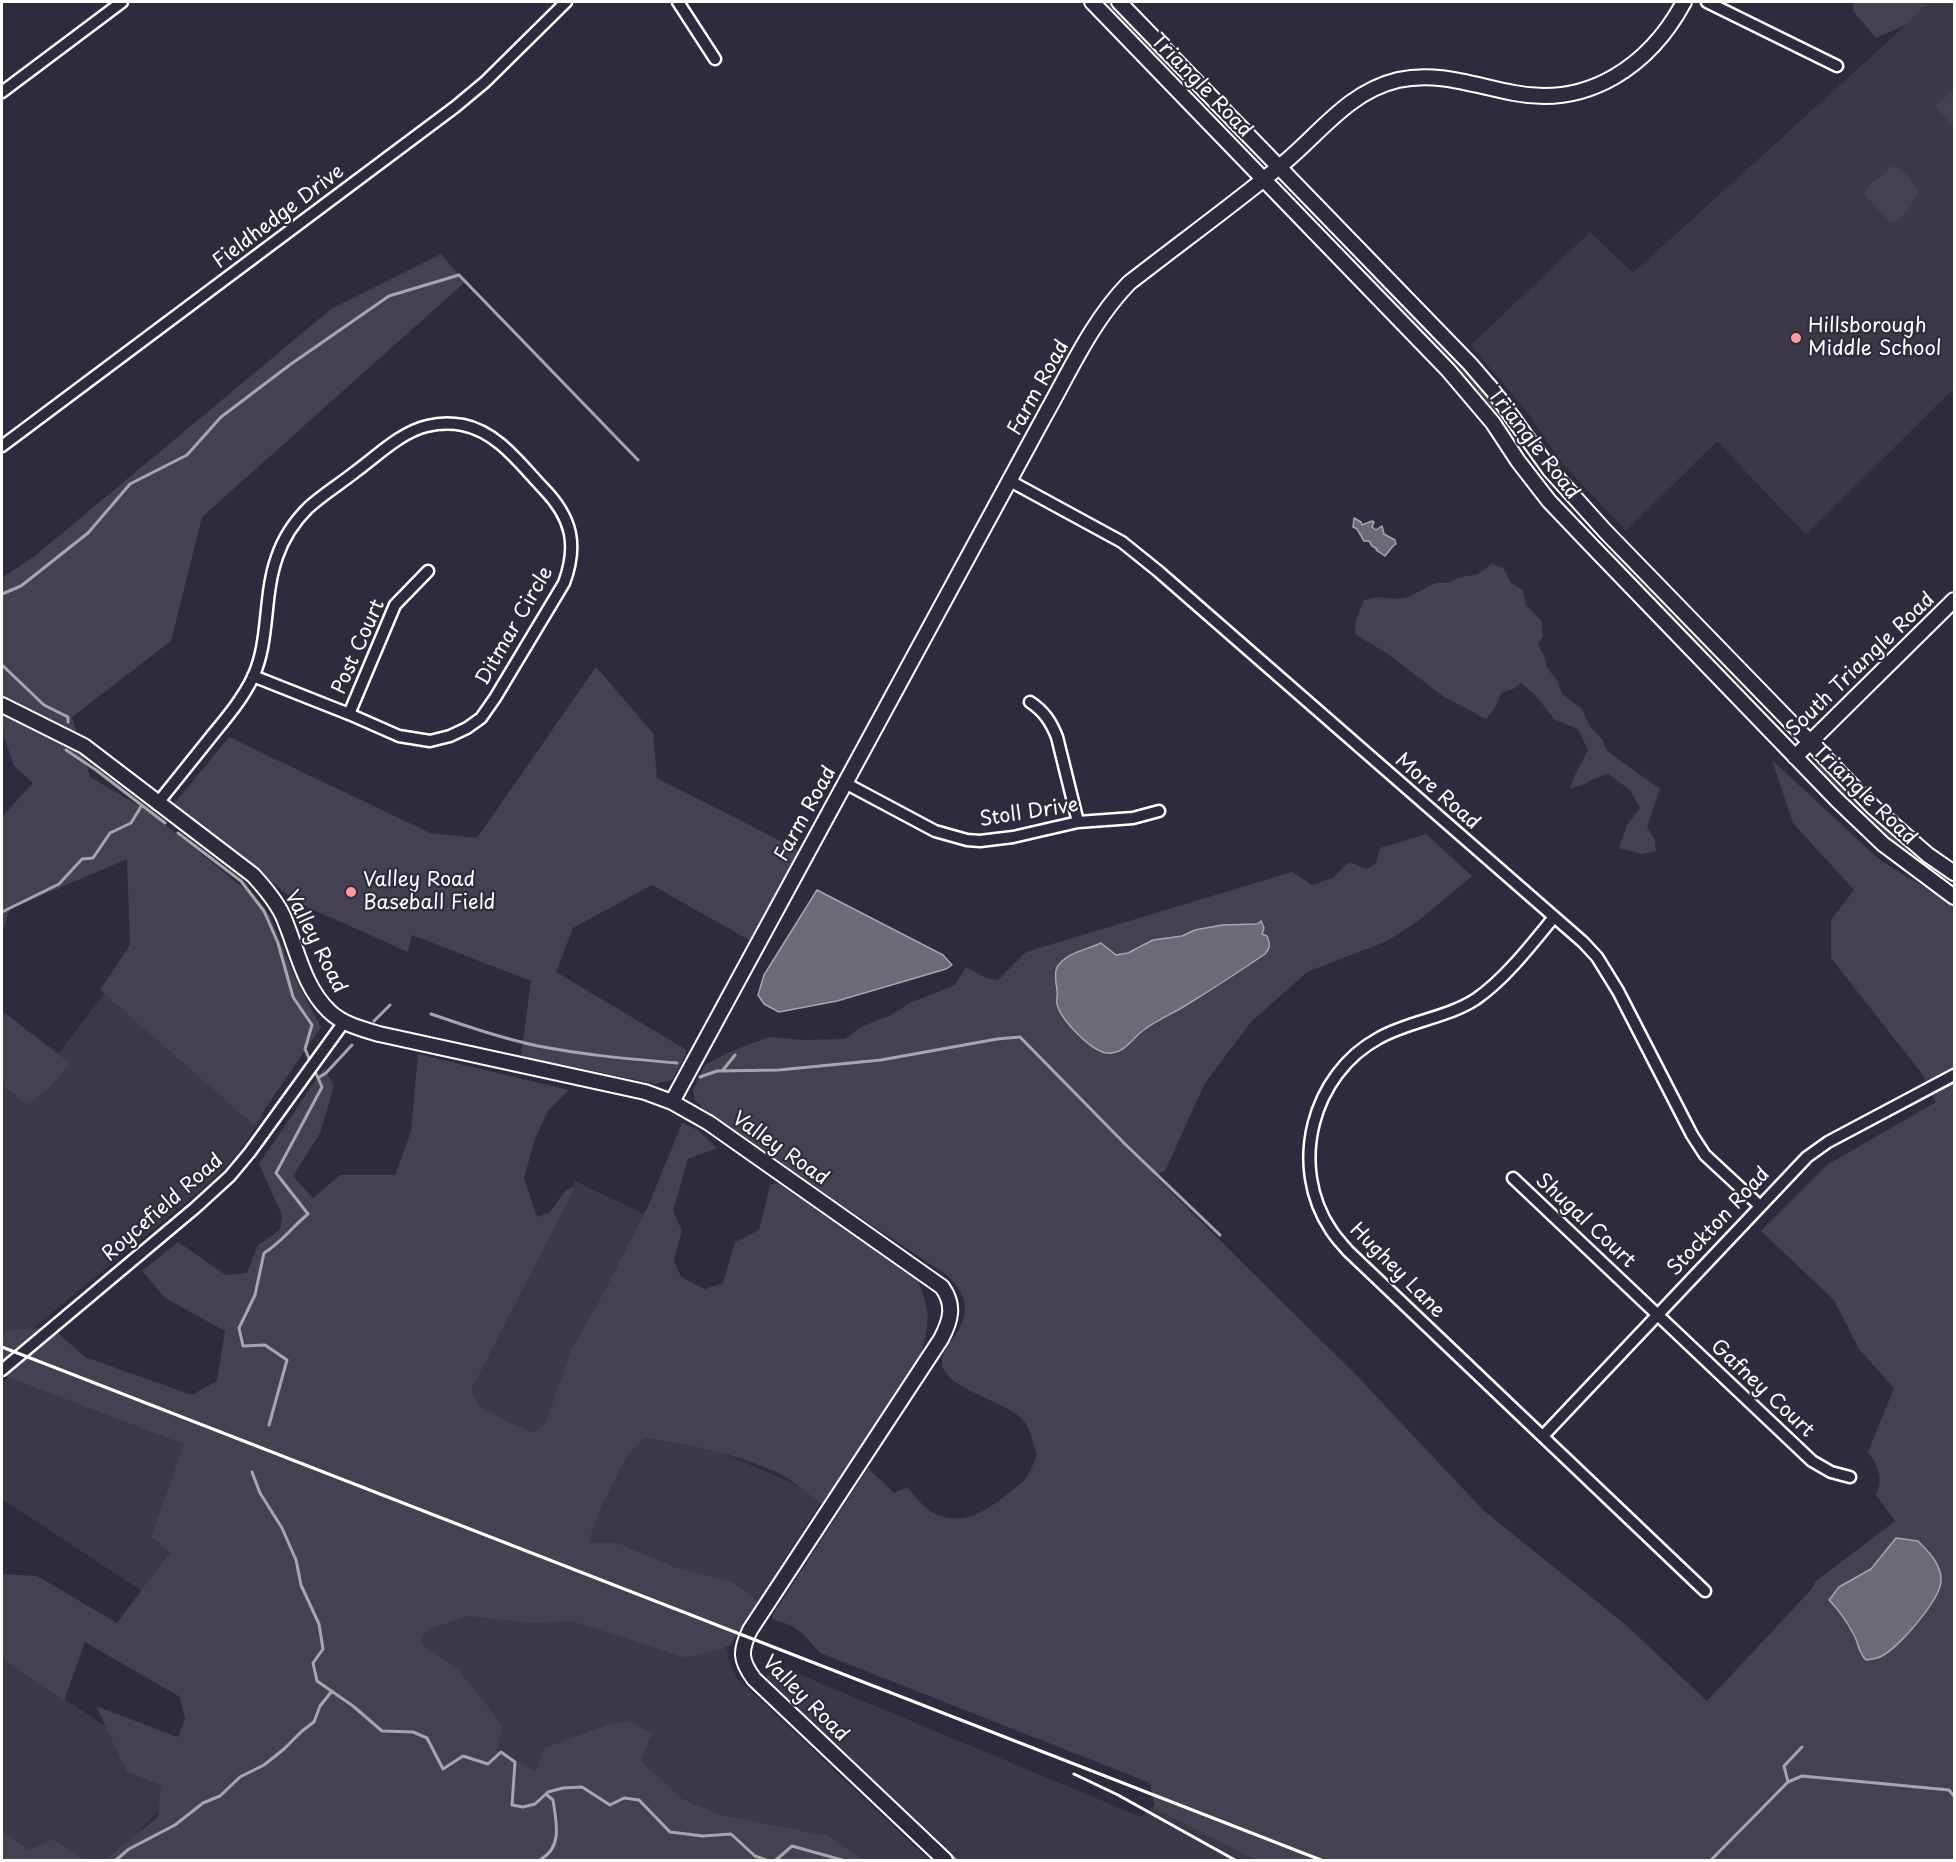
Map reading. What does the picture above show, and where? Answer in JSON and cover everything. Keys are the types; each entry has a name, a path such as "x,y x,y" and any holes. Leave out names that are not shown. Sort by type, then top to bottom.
{"street":[{"path":"2,92 122,2"},
{"name":"Fieldhedge Drive","path":"2,446 455,107 485,82 566,2"},
{"path":"678,2 715,59"},
{"name":"Triangle Road","path":"1092,2 1264,178 1471,396 1493,423 1525,470 1558,510 1795,757 1883,844 1954,897"},
{"name":"Triangle Road","path":"1119,2 1470,364 1495,393 1550,470 1571,495 1873,807 1928,855 1954,873"},
{"name":"Farm Road","path":"672,1102 1101,315 1116,296 1129,283 1280,167 1363,93 1400,80 1429,76 1452,78 1531,96 1567,94 1604,83 1644,56 1671,24 1684,2"},
{"path":"1707,2 1837,66"},
{"name":"Ditmar Circle","path":"158,804 237,705 253,676 262,642 276,558 284,540 308,508 394,444 418,429 444,423 464,425 486,433 506,449 555,500 563,513 570,530 572,552 571,565 564,583 495,698 481,718 467,729 440,738 415,740 399,736 253,676"},
{"name":"More Road","path":"1010,481 1122,542 1583,942 1602,965 1618,991 1692,1135 1705,1155 1760,1206"},
{"name":"Post Court","path":"349,714 395,605 428,571"},
{"name":"South Triangle Road","path":"1795,757 1954,600"},
{"path":"1030,702 1040,708 1055,730 1078,822"},
{"name":"Valley Road","path":"2,705 84,746 239,864 264,887 283,916 311,985 329,1011 344,1022 379,1034 626,1087 672,1102 709,1123 931,1277 942,1287 950,1301 951,1315 941,1339 756,1621 747,1638 742,1657 744,1664 762,1686 945,1860"},
{"name":"Stoll Drive","path":"845,783 935,831 967,840 980,841 1013,837 1078,822 1133,818 1159,811"},
{"name":"Hughey Lane","path":"1554,917 1497,982 1473,1001 1382,1036 1356,1053 1344,1065 1327,1089 1316,1113 1311,1133 1309,1159 1311,1178 1318,1204 1331,1231 1348,1251 1705,1591"},
{"name":"Roycefield Road","path":"2,1370 230,1176 344,1022"},
{"name":"Stockton Road","path":"1543,1436 1807,1157 1828,1142 1954,1075"},
{"name":"Shugal Court","path":"1513,1178 1657,1315"},
{"name":"Gafney Court","path":"1657,1315 1812,1461 1830,1472 1850,1477"}],"shaded area":[{"path":"1100,2 1111,2 1240,134 1248,145 1173,70 1143,46"},
{"path":"1853,2 1929,2 1907,24 1876,38 1853,11"},
{"path":"1929,2 1954,2 1954,388 1806,535 1717,441 1626,531 1561,462 1528,413 1471,345 1590,232 1633,273"},
{"path":"1954,90 1954,128 1935,106"},
{"path":"1893,166 1908,176 1918,192 1900,218 1890,223 1865,195 1865,189"},
{"path":"1290,194 1364,270 1388,288 1471,374 1592,528 1539,471 1500,416 1302,210"},
{"path":"441,254 465,282 202,517 171,641 72,717 90,777 148,811 256,898 270,916 294,976 321,1027 254,1125 100,990 130,945 127,859 10,909 2,932 2,817 33,783 14,766 2,731 2,578 36,555 331,309"},
{"path":"1354,518 1362,525 1374,522 1372,527 1376,530 1382,526 1384,534 1395,540 1396,544 1385,556 1369,541 1364,541 1357,529 1353,527"},
{"path":"1611,547 1794,737 1710,654 1688,637 1615,562"},
{"path":"1492,564 1503,568 1511,583 1523,590 1526,605 1541,620 1543,636 1538,644 1547,668 1557,680 1562,694 1582,709 1590,727 1602,739 1607,751 1660,789 1647,827 1655,840 1656,851 1641,854 1619,848 1627,825 1640,808 1630,790 1608,774 1570,789 1588,750 1578,729 1554,719 1536,696 1521,683 1501,693 1494,709 1486,719 1444,697 1388,654 1355,634 1356,620 1364,600 1378,597 1406,598 1435,583 1448,583 1460,577 1476,575"},
{"path":"596,667 653,733 657,778 800,851 751,941 652,885 573,928 556,972 685,1049 686,1054 672,1080 656,1084 521,1056 531,981 412,935 408,952 298,903 174,804 229,737 430,833 477,838"},
{"path":"1818,759 1928,861 1954,880 1954,883 1935,875 1894,845 1862,817 1821,774 1816,760"},
{"path":"1772,760 1881,861 1954,905 1954,1860 1256,1860 1155,1809 1150,1783 820,1653 800,1632 774,1620 772,1616 868,1468 894,1493 907,1487 933,1513 948,1518 958,1518 968,1517 985,1510 1019,1485 1027,1477 1037,1455 1024,1421 1006,1408 958,1384 944,1370 942,1360 964,1319 965,1306 961,1292 948,1276 703,1108 695,1100 693,1090 705,1065 727,1053 769,1037 803,1040 845,1039 861,1027 891,1015 910,1003 955,985 966,967 988,979 998,980 1026,952 1292,872 1312,885 1333,878 1349,862 1366,869 1376,864 1380,848 1426,834 1472,876 1418,921 1387,941 1307,972 1251,1022 1205,1083 1165,1171 1154,1175 1359,1378 1483,1510 1627,1626 1707,1701 1810,1591 1816,1581 1895,1521 1876,1495 1880,1483 1879,1472 1868,1452 1894,1388 1859,1349 1834,1300 1761,1231 1827,1165 1936,1102 1923,1075 1831,958 1831,920 1854,890 1793,823"},
{"path":"817,890 943,955 952,965 946,969 837,1001 779,1012 764,1004 758,995 764,975"},
{"path":"1261,921 1264,928 1262,934 1267,936 1269,943 1265,954 1198,998 1150,1025 1126,1047 1117,1052 1105,1053 1088,1043 1072,1028 1060,1011 1057,1002 1056,969 1061,962 1077,952 1101,943 1116,955 1128,953 1153,940 1182,936 1195,930 1222,925 1257,924"},
{"path":"108,989 264,1116 235,1157 208,1184 20,1339 2,1332 2,1081 24,1098"},
{"path":"2,1011 70,1063 53,1084 27,1105 2,1085"},
{"path":"418,1054 569,1090 548,1111 535,1139 524,1178 537,1217 549,1213 566,1190 575,1187 471,1390 478,1405 504,1420 534,1433 546,1422 572,1348 601,1298 649,1204 682,1123 698,1130 717,1148 688,1159 673,1211 682,1231 674,1260 681,1277 705,1289 723,1283 735,1242 759,1230 770,1185 778,1183 917,1279 925,1299 928,1316 921,1354 822,1504 776,1472 744,1460 711,1450 644,1438 627,1456 601,1507 588,1543 618,1543 674,1567 734,1583 757,1601 730,1646 686,1658 572,1621 532,1623 468,1616 427,1630 420,1643 458,1669 502,1725 497,1750 536,1772 544,1748 608,1725 628,1721 652,1733 641,1761 682,1799 720,1815 828,1836 861,1859 866,1860 105,1860 158,1817 161,1785 127,1772 96,1706 178,1737 185,1719 180,1697 85,1642 64,1701 2,1658 2,1574 37,1576 117,1623 170,1552 151,1537 184,1444 2,1375 2,1331 51,1327 85,1357 192,1395 217,1381 225,1331 165,1298 142,1271 178,1242 226,1275 247,1273 258,1245 280,1230 282,1215 259,1164 324,1068 334,1086 320,1133 293,1176 313,1198 340,1175 395,1175 411,1132"},
{"path":"575,1181 646,1215 539,1443 460,1404"},
{"path":"12,1374 189,1443 172,1548 142,1591 2,1499 2,1383"},
{"path":"637,1416 824,1497 749,1615 577,1544"},
{"path":"1896,1538 1918,1541 1937,1564 1941,1581 1934,1600 1907,1634 1888,1652 1878,1658 1866,1660 1847,1622 1829,1600 1839,1587 1871,1569"},
{"path":"461,1541 726,1643 729,1661 737,1678 929,1860 632,1860 522,1773 410,1661"},
{"path":"2,1657 186,1780 114,1860 2,1860"},
{"path":"777,1665 1141,1817 1152,1806 1264,1860 955,1860 765,1678"},
{"path":"2,1832 29,1850 52,1839 85,1860 2,1860"}],"waterway":[{"path":"2,594 21,586 88,533 130,484 187,455 221,417 291,364 389,296 459,275 638,460"},
{"path":"2,665 44,705 68,717 68,722"},
{"path":"66,750 165,823"},
{"path":"2,912 59,884 82,859 93,858 110,833 131,823 142,805"},
{"path":"178,833 241,881 264,911 278,943 293,997 312,1025 305,1049 311,1063"},
{"path":"374,1021 390,1005"},
{"path":"431,1014 497,1036 538,1046 677,1063"},
{"path":"700,1077 717,1071 779,1070 881,1060 1020,1037 1126,1145 1220,1235"},
{"path":"318,1078 326,1073 352,1045"},
{"path":"723,1070 735,1055"},
{"path":"269,1425 287,1360 265,1345 243,1346 239,1328 255,1295 264,1253 276,1245 308,1214 276,1173 322,1087 314,1069"},
{"path":"252,1472 260,1493 282,1528 296,1560 301,1585 319,1624 323,1649 313,1663 317,1681 353,1706 382,1731 413,1732 427,1738 443,1769 463,1756 488,1764 501,1752 515,1762 512,1805 523,1807 535,1804 548,1792 582,1787 610,1805 624,1798 639,1800 670,1832 703,1836 731,1834 755,1856 766,1860"},
{"path":"116,1860 129,1849 175,1825 203,1803 220,1796 240,1777 264,1765 314,1722 320,1706 332,1691"},
{"path":"1788,1782 1784,1766 1802,1747"},
{"path":"1711,1860 1788,1782 1802,1776 1949,1790 1954,1796"},
{"path":"542,1860 553,1848 556,1833 553,1800 546,1794"},
{"path":"923,1830 956,1860"},
{"path":"776,1860 792,1846 842,1860"}],"railway":[{"path":"2,1347 1321,1860"},
{"path":"1074,1774 1118,1795 1235,1860"}],"place":[{"name":"Hillsborough Middle School","path":"1796,338"},
{"name":"Valley Road Baseball Field","path":"351,892"}]}
